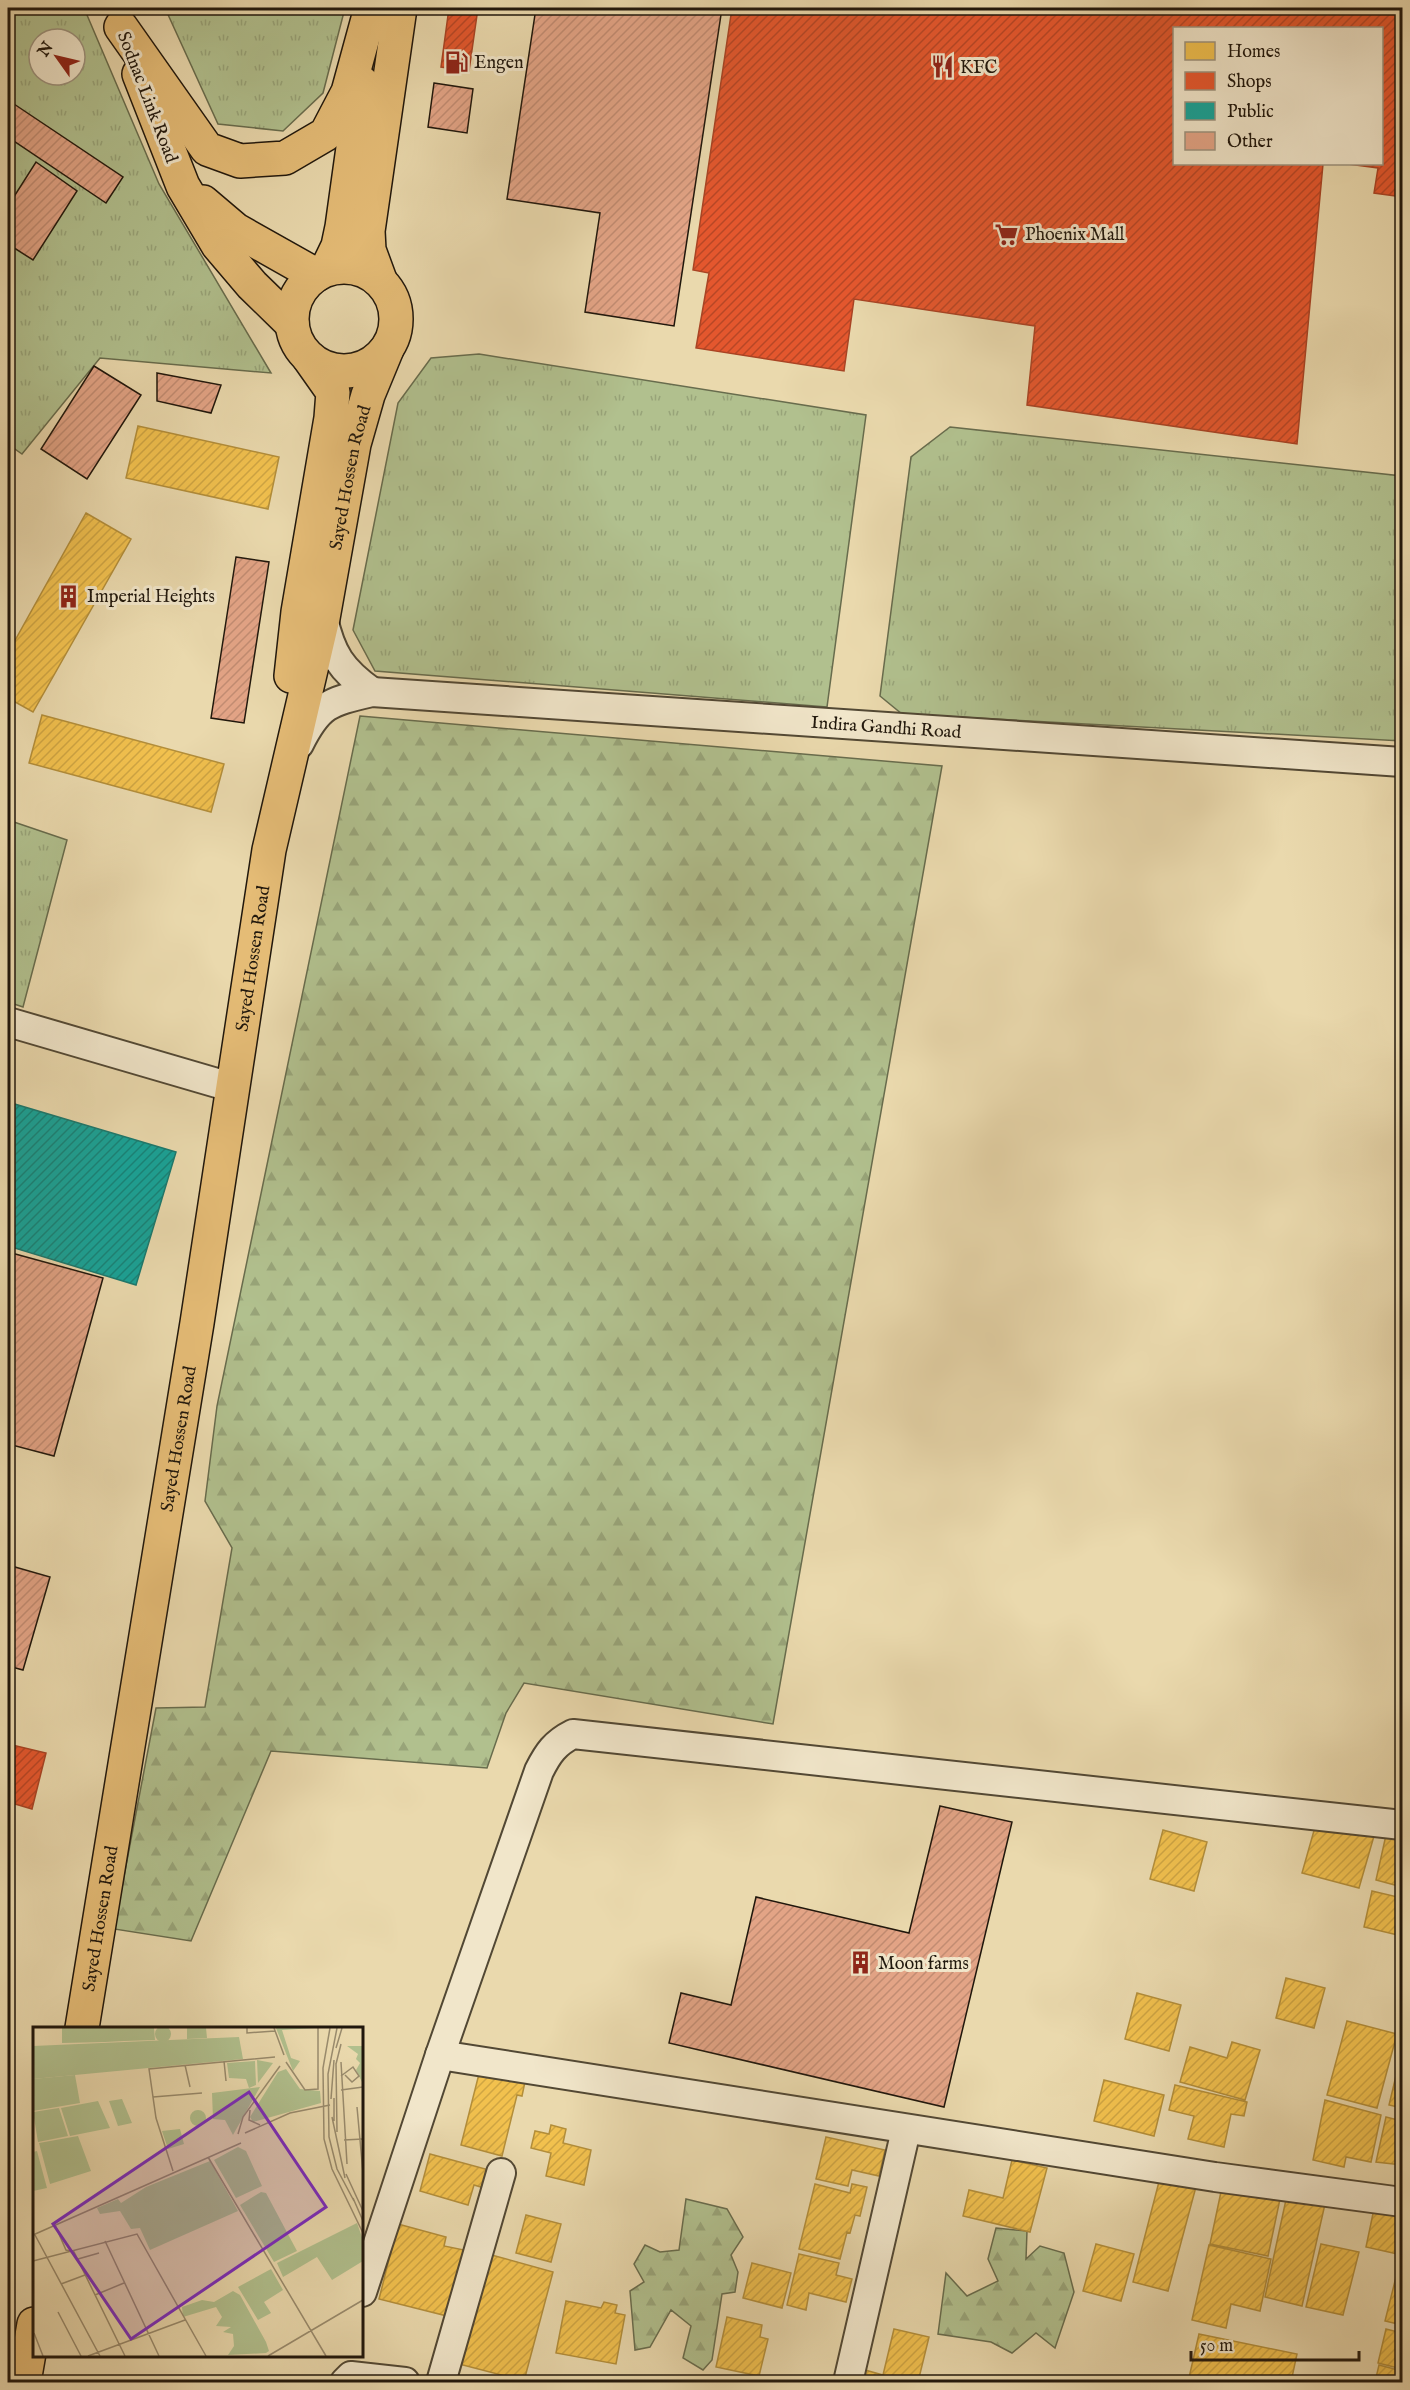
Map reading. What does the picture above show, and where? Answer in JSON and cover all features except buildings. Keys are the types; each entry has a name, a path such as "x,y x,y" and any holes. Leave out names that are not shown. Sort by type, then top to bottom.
{"main road":[{"path":"117,17 207,149 240,160 285,158 326,134 348,92 372,8"},
{"path":"372,8 338,246 321,272 302,288 293,305 292,324 297,343 309,358 324,368 341,371 359,369 375,361 387,348 396,322 391,296 380,280 369,250 368,231 400,8"},
{"name":"Sodnac Link Road","path":"117,17 183,186 218,245 252,285 292,324"},
{"name":"Sodnac Link Road","path":"183,186 236,230 321,272"},
{"path":"321,272 341,266 355,267 380,280"},
{"name":"Sayed Hossen Road","path":"82,2027 234,1088 269,850 323,618 354,444 368,395 387,348"},
{"name":"Sayed Hossen Road","path":"275,818 298,612 331,418 333,392 309,358"},
{"path":"27,2382 33,2333"}],"street":[{"path":"323,618 328,642 339,663 372,692"},
{"name":"Indira Gandhi Road","path":"288,767 308,727 320,710 341,699 372,692 1402,762"},
{"path":"8,1022 234,1088"},
{"path":"363,2289 440,2055 539,1771 549,1751 561,1740 573,1734 1402,1825"},
{"path":"440,2055 906,2130 1215,2177 1402,2202"},
{"path":"848,2382 906,2130"},
{"path":"441,2382 501,2173"},
{"path":"331,2382 339,2357"},
{"path":"345,2382 351,2376 405,2382"}],"green space":[{"path":"8,8 84,8 159,184 271,373 100,358 22,454 8,444"},
{"path":"165,8 345,8 323,93 283,131 218,124"},
{"path":"479,354 866,415 827,707 375,671 353,630 398,403 431,358"},
{"path":"950,427 1402,476 1402,741 902,714 880,696 911,457"},
{"path":"360,716 942,766 773,1724 524,1683 506,1713 487,1768 271,1751 191,1941 114,1929 156,1708 205,1707 232,1548 205,1501 217,1406"},
{"path":"8,820 67,840 23,1007 8,1002"},
{"path":"686,2199 727,2209 743,2237 731,2255 738,2272 735,2292 722,2294 712,2360 703,2370 683,2358 691,2326 671,2310 650,2347 635,2350 630,2291 644,2282 634,2264 645,2245 660,2252 679,2250"},
{"path":"996,2228 1027,2231 1026,2259 1040,2246 1064,2253 1074,2292 1055,2348 1036,2333 1012,2353 991,2342 938,2334 946,2273 967,2296 998,2281 988,2259"}],"place":[{"name":"Engen","path":"456,62"},
{"name":"KFC","path":"942,67"},
{"name":"Phoenix Mall","path":"1007,234"},
{"name":"Imperial Heights","path":"69,596"},
{"name":"Moon farms","path":"860,1963"}]}
